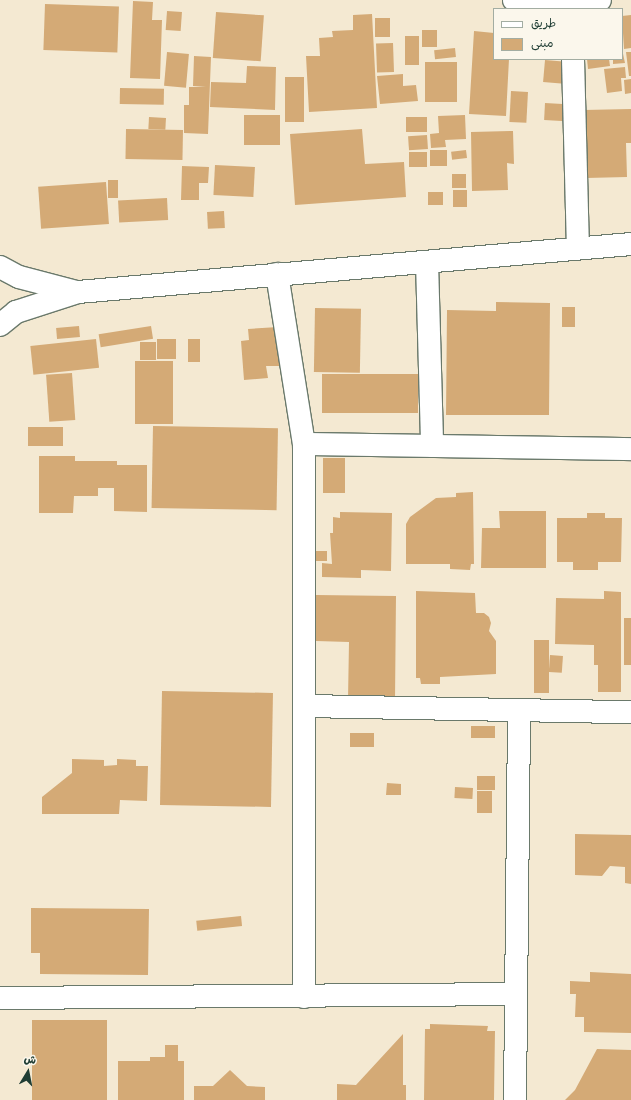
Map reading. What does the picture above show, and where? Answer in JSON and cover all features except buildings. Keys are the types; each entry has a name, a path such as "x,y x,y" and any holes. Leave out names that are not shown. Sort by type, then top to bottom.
{"street":[{"path":"514,0 572,4 600,0"},
{"path":"574,60 578,248"},
{"path":"0,324 16,312 78,292 631,244"},
{"path":"427,262 432,446"},
{"path":"0,268 19,277 78,292"},
{"path":"277,274 304,444 304,996"},
{"path":"304,444 631,449"},
{"path":"305,706 631,712"},
{"path":"515,1100 519,710"},
{"path":"0,998 516,994"}]}
